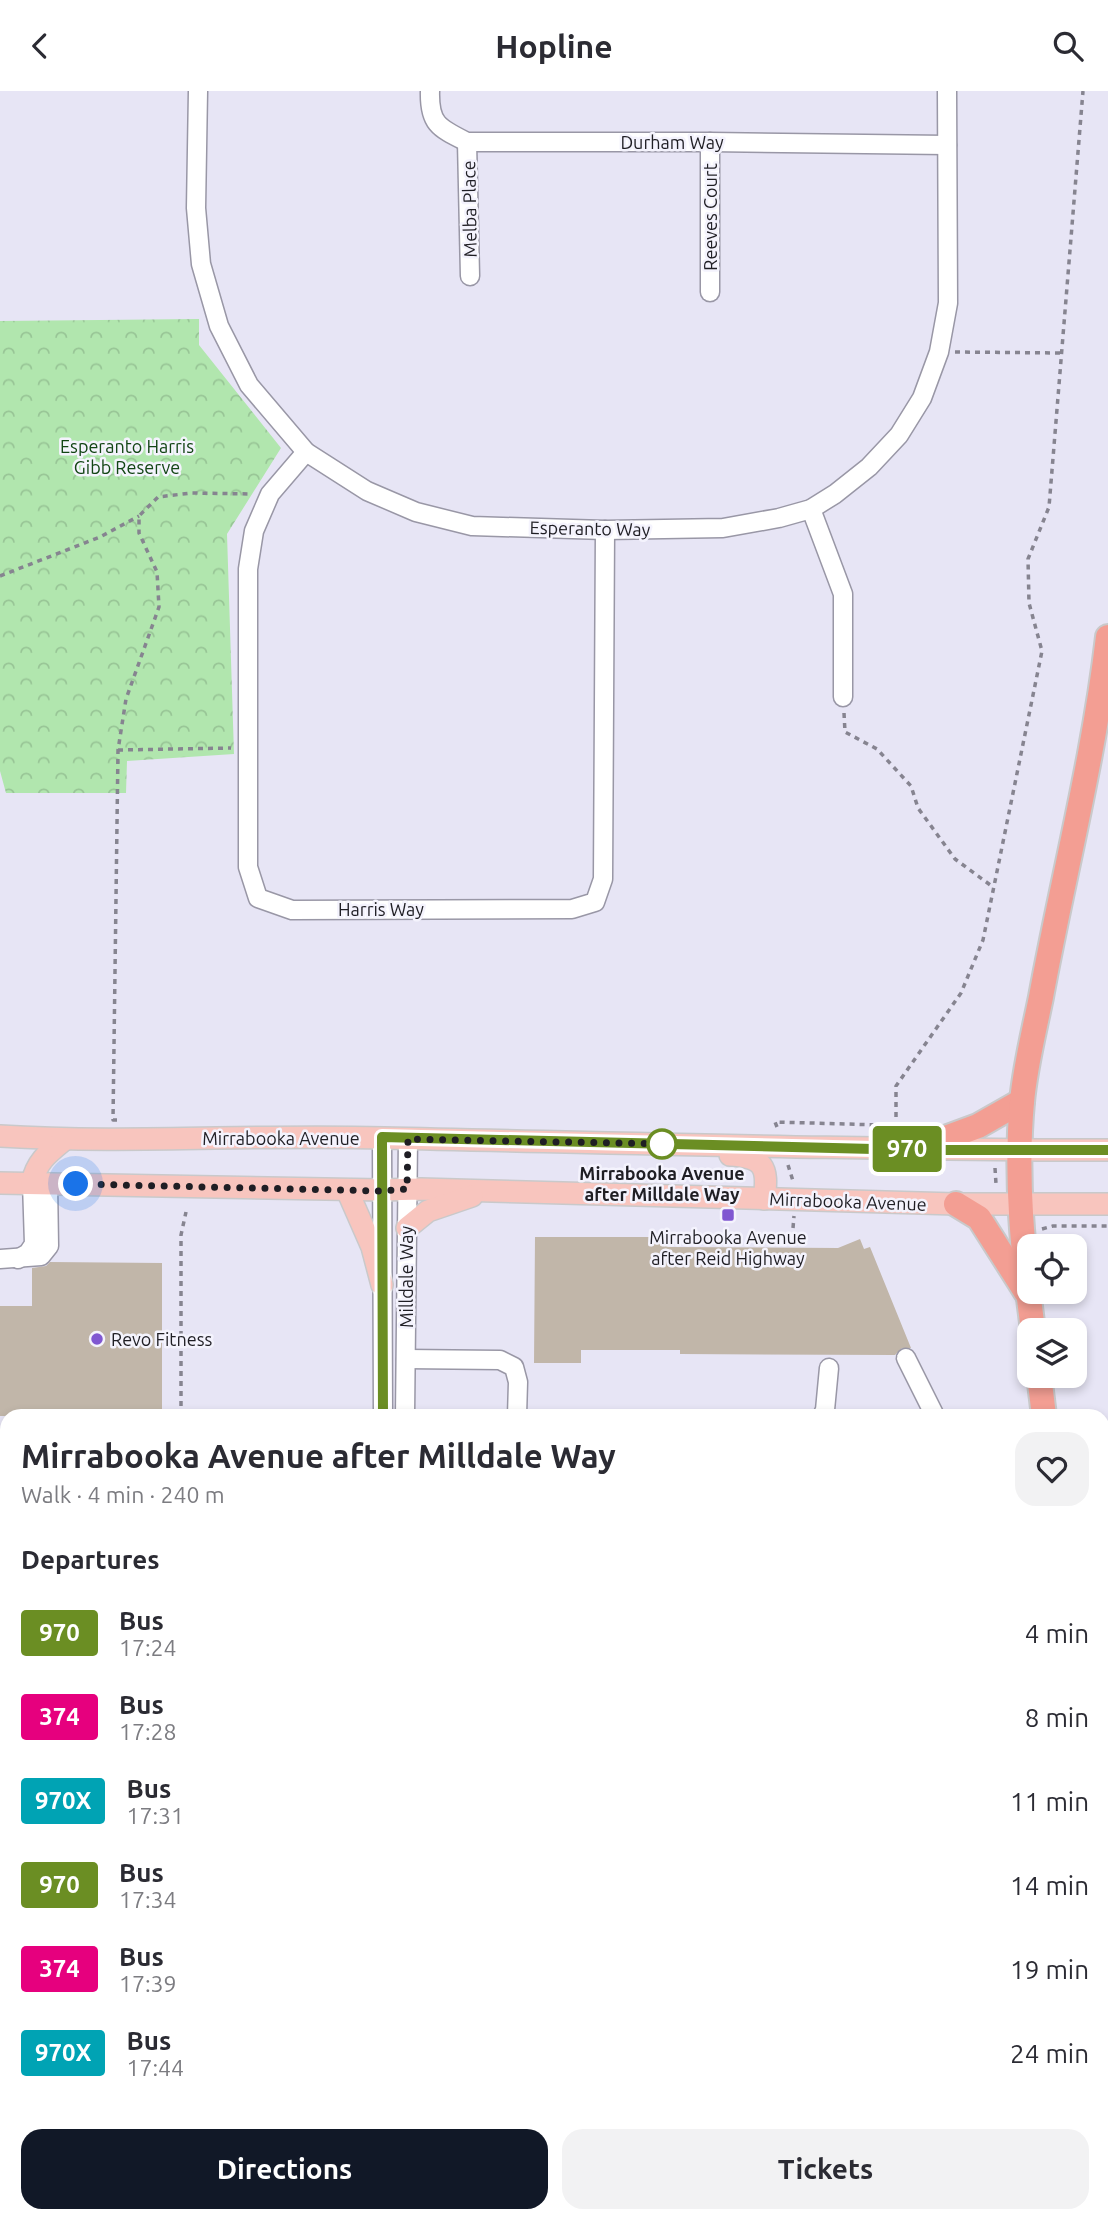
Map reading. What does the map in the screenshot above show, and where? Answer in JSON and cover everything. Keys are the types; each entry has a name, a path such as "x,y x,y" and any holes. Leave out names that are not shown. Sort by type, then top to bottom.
{"highway":[{"path":"1023,1234 1020,1150 1022,1101 1054,925 1078,820 1108,637"},
{"path":"915,1138 978,1126 1022,1101"},
{"path":"956,1204 979,1218 1017,1278"},
{"path":"1041,1388 1043,1409"}],"main road":[{"name":"Mirrabooka Avenue","path":"0,1136 64,1140 382,1137 782,1147 915,1138 1020,1150 1108,1150"},
{"path":"40,1183 34,1171 41,1160 64,1140"},
{"path":"641,1143 694,1153 756,1159 766,1174 764,1199"},
{"name":"Mirrabooka Avenue","path":"0,1183 382,1191 407,1189 956,1204 1108,1204"},
{"path":"347,1190 372,1247 382,1285"},
{"path":"407,1228 430,1210 491,1191"}],"street":[{"name":"Esperanto Way","path":"198,91 196,208 201,264 219,325 249,385 306,452 367,491 427,515 472,526 605,530 723,528 811,509 869,467 899,435 922,398 939,352 948,303 947,91"},
{"path":"430,91 429,112 443,130 467,142"},
{"name":"Durham Way","path":"467,142 947,145"},
{"name":"Melba Place","path":"467,142 470,276"},
{"name":"Reeves Court","path":"710,142 710,292"},
{"name":"Harris Way","path":"306,452 270,494 254,531 248,569 248,867 258,898 292,910 572,909 595,902 603,879 605,530"},
{"path":"811,509 843,594 843,697"},
{"name":"Milldale Way","path":"382,1137 383,1409"},
{"name":"Milldale Way","path":"405,1409 408,1139"},
{"path":"0,1259 41,1255 49,1246 40,1183"},
{"path":"906,1357 932,1409"},
{"path":"406,1359 500,1360 507,1363 514,1367 517,1409"},
{"path":"825,1409 829,1368"}],"path":[{"path":"896,1127 896,1086 961,993 983,940 1042,651 1029,603 1028,559 1049,507 1083,91"},
{"path":"939,352 1062,353"},
{"path":"0,576 100,537 139,516 158,497 191,493 270,494"},
{"path":"125,1119 113,1120 118,750 126,699 159,607 157,572 139,533 139,516"},
{"path":"843,697 845,731 877,749 911,786 918,808 955,859 993,887"},
{"path":"118,750 248,748"},
{"path":"793,1228 795,1188 775,1122 896,1127 915,1138"},
{"path":"181,1409 181,1235 186,1212"},
{"path":"1039,1229 1053,1226 1108,1226"}],"green space":[{"name":"Esperanto Harris Gibb Reserve","path":"199,319 199,345 281,448 227,534 234,754 127,761 126,793 6,793 0,771 0,321"}],"building":[{"path":"535,1237 658,1237 668,1247 838,1248 860,1239 864,1249 870,1247 911,1348 902,1348 895,1355 680,1354 680,1350 581,1350 581,1363 534,1363"},
{"name":"Revo Fitness","path":"50,1262 162,1263 162,1409 0,1409 0,1306 32,1306 32,1268 46,1266"}],"bus line":[{"name":"970","path":"383,1409 382,1137 914,1150 1108,1150"}],"place":[{"name":"Mirrabooka Avenue after Milldale Way","path":"662,1144"},
{"name":"Mirrabooka Avenue after Reid Highway","path":"728,1215"},
{"name":"Revo Fitness","path":"97,1339"}],"route":[{"path":"76,1184 382,1191 407,1189 408,1139 665,1144 662,1144"}]}
